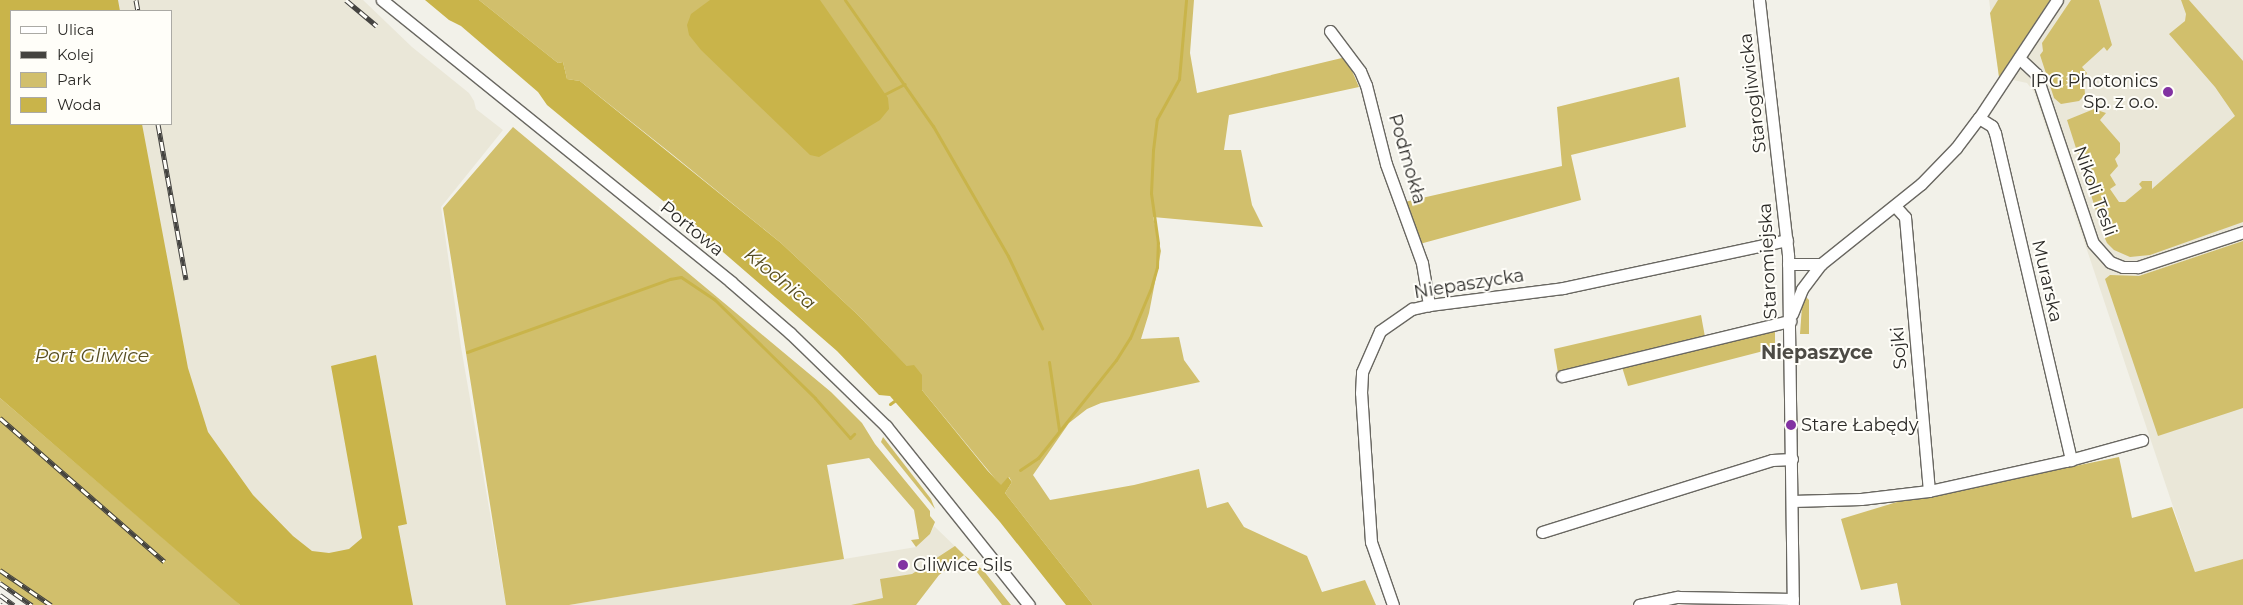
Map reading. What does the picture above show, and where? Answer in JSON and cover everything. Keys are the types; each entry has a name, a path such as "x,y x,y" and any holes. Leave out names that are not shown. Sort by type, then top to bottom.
{"street":[{"name":"Portowa","path":"382,0 731,282 790,333 886,426 1029,605"},
{"name":"Starogliwicka","path":"1759,0 1781,181"},
{"path":"1788,265 1795,272 1808,274 1895,206 1939,167 1979,118 2057,0"},
{"name":"Podmokła","path":"1330,31 1360,71 1366,85 1386,164 1422,264 1429,305"},
{"name":"Nikoli Tesli","path":"2019,58 2036,74 2093,243 2110,262 2124,267 2138,267 2243,232"},
{"name":"Murarska","path":"1979,118 1992,126 1995,133 2070,460"},
{"name":"Staromiejska","path":"1781,181 1787,240 1790,321 1793,602"},
{"name":"Sojki","path":"1895,206 1905,217 1929,491"},
{"name":"Niepaszycka","path":"1394,605 1371,542 1362,372 1380,331 1412,309 1429,305 1563,288 1787,240"},
{"path":"1562,376 1790,321 1797,299 1818,267"},
{"path":"1792,501 1861,499 1929,491 2070,460 2142,440"},
{"path":"1542,532 1772,460 1792,458"},
{"path":"1639,605 1678,597 1793,602"}],"shaded area":[{"path":"0,0 363,0 412,47 469,93 476,109 503,130 441,207 461,347 506,605 240,605 0,398"},
{"path":"1989,0 2243,0 2243,559 2195,572 2034,92 2027,83 1999,77"},
{"path":"934,526 964,555 939,575 916,605 569,605 916,547 930,534"}],"green space":[{"path":"479,0 1194,0 1190,53 1197,93 1346,57 1359,87 1229,115 1224,150 1241,150 1252,205 1263,227 1153,217 1161,251 1149,313 1141,339 1179,337 1184,360 1200,382 1101,403 1087,409 1069,423 1033,475 1050,500 1134,485 1199,469 1207,508 1228,502 1244,527 1307,556 1322,592 1365,580 1376,605 1093,605 1005,493 1012,482 1009,477 1001,486 922,390 921,381 858,315 781,243 580,81 567,79 563,62 558,63"},
{"path":"1998,0 2050,0 1999,77 1990,13"},
{"path":"2071,0 2099,0 2112,45 2107,51 2104,47 2082,67 2087,73 2084,78 2085,95 2079,101 2061,104 2054,98 2040,55 2043,51 2042,43"},
{"path":"2181,0 2189,0 2243,61 2243,222 2150,255 2130,257 2114,250 2107,243 2103,234 2110,226 2107,220 2099,220 2067,120 2094,109 2106,113 2100,120 2120,143 2120,153 2115,159 2118,166 2110,175 2116,185 2110,189 2119,202 2125,202 2142,188 2139,184 2142,181 2152,181 2152,189 2235,116 2215,87 2169,34 2185,21 2186,14"},
{"path":"1679,77 1686,127 1571,155 1581,200 1416,245 1400,203 1562,166 1557,107"},
{"path":"513,127 831,392 862,423 875,444 930,511 930,516 935,522 930,534 916,547 911,540 919,539 914,510 869,458 827,465 844,559 569,605 506,605 443,208"},
{"path":"2243,241 2243,408 2158,436 2105,279 2110,275 2139,276"},
{"path":"1806,297 1809,300 1809,334 1800,334 1802,306"},
{"path":"1701,315 1705,337 1558,373 1554,349"},
{"path":"1775,327 1775,348 1628,386 1621,364"},
{"path":"0,398 240,605 33,605 0,581"},
{"path":"883,437 931,499 935,509 881,442"},
{"path":"2119,457 2132,518 2172,507 2195,572 2243,559 2243,605 1901,605 1897,583 1861,590 1841,519 1897,502"},
{"path":"955,546 964,555 939,575 916,605 851,605 883,598 880,579 912,574"},
{"path":"964,555 983,570 1011,605 1002,605"}],"water":[{"name":"Port Gliwice","path":"0,0 118,0 120,10 10,10 10,125 142,125 188,368 208,432 253,495 293,536 312,551 329,553 349,549 362,538 331,366 376,355 407,524 398,526 413,605 240,605 0,398"},
{"name":"Kłodnica","path":"425,0 479,0 558,63 563,62 567,79 580,81 781,243 858,315 907,366 914,365 922,375 922,390 987,470 1001,485 1008,477 1012,482 1005,493 1093,605 1066,605 1000,522 890,396 879,395 837,351 685,219 547,105 538,92 461,26 449,20"},
{"path":"710,0 820,0 888,98 889,109 880,120 819,157 810,155 701,50 689,35 687,25 691,14"}],"waterway":[{"path":"845,0 933,126 1008,256 1042,328"},
{"path":"1020,470 1038,458 1116,360 1130,338 1151,288 1157,267 1158,243 1151,193 1153,150 1157,119 1179,79 1186,0"},
{"path":"885,94 905,84"},
{"path":"467,352 670,279 681,277 714,299 815,398 850,438 854,434"},
{"path":"1049,362 1059,430"},
{"path":"890,404 897,399"}],"railway":[{"path":"136,0 138,10"},
{"path":"346,0 377,26"},
{"path":"158,125 186,279"},
{"path":"0,418 164,561"},
{"path":"0,570 51,605"},
{"path":"0,583 32,605"},
{"path":"0,595 14,605"}],"place":[{"name":"IPG Photonics Sp. z o.o.","path":"2168,92"},
{"name":"Stare Łabędy","path":"1791,425"},
{"name":"Gliwice Sils","path":"903,565"}],"district":[{"name":"Niepaszyce","path":"1817,353"}]}
